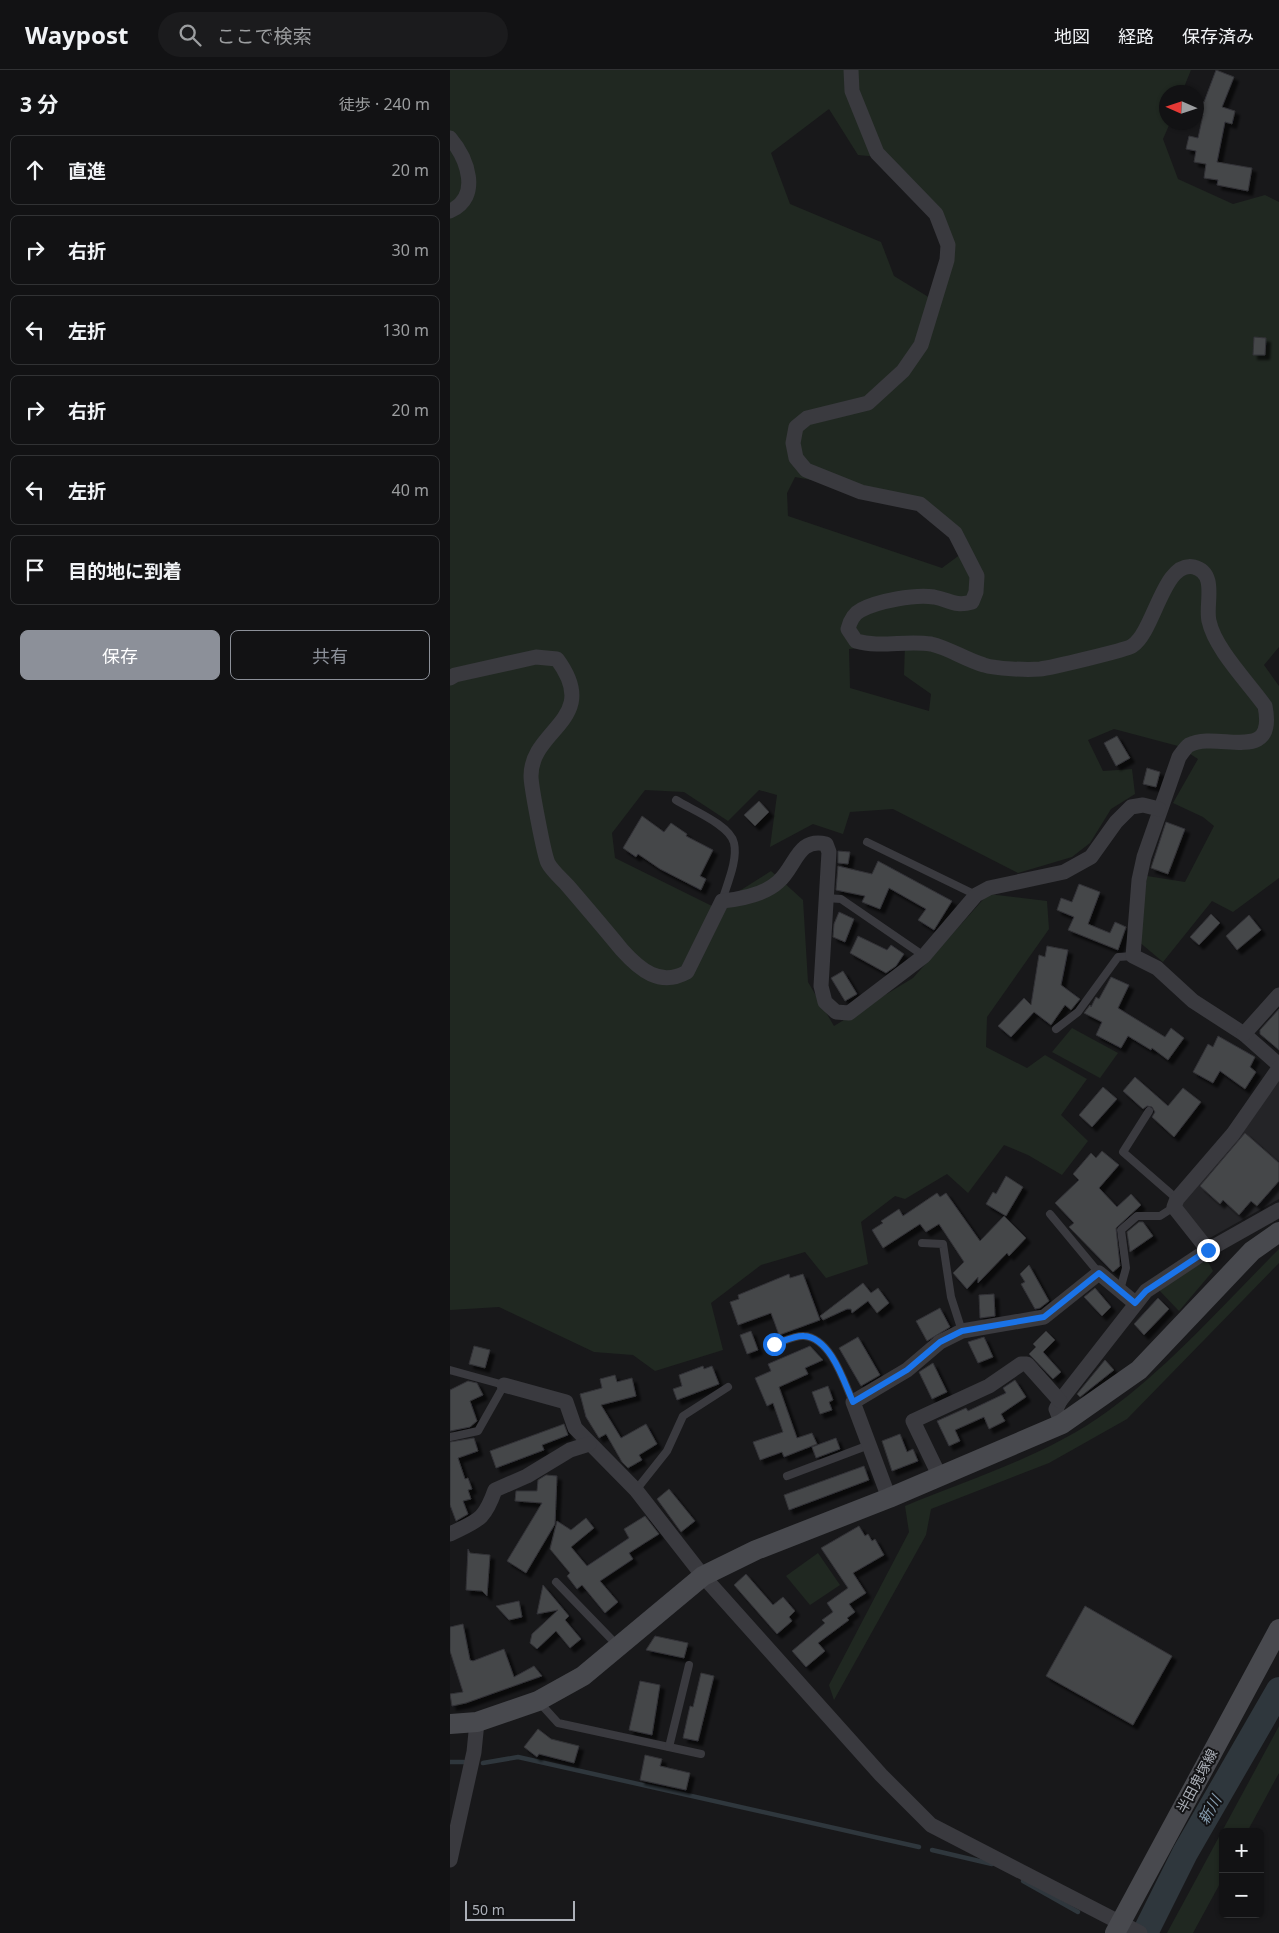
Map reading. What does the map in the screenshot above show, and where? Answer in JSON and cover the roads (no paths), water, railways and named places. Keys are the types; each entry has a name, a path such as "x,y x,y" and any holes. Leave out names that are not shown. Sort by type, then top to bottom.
{"street":[{"path":"851,70 852,91 877,153 936,214 948,245 947,260 920,345 903,371 868,403 807,418 796,427 792,443 796,458 806,470 861,492 920,504 955,533 977,576 976,592 972,602 960,605 934,597 904,598 860,610 851,618 848,629 856,642 867,644 914,642 933,645 985,666 1040,669 1132,646 1151,621 1170,577 1183,568 1195,567 1206,576 1210,587 1208,619 1214,637 1265,706 1268,719 1266,728 1259,738 1249,743 1200,741 1187,746 1179,757 1159,809 1139,880 1133,956 1157,968 1193,1001 1244,1034 1279,1067 1233,1134 1175,1203 1208,1250"},
{"path":"450,138 461,150 469,175 468,194 459,207 450,211"},
{"path":"450,678 454,674 536,657 558,659 567,672 572,689 569,712 534,758 531,777 548,862 630,959 652,976 675,979 687,972 722,901 737,899 767,890 779,881 805,846 816,841 826,844 829,852 821,986 825,1002 836,1012 849,1013 864,1004 924,956 976,896 989,888 1064,872 1091,857 1116,822 1131,807 1143,805 1159,809"},
{"path":"1244,1034 1279,995"},
{"path":"1062,1424 1056,1408 1060,1400 1146,1291 1208,1250 1279,1210"},
{"path":"450,1724 477,1722 538,1701 583,1676 703,1576 756,1550 940,1477 1062,1424 1139,1370 1252,1251 1279,1232"},
{"path":"889,1498 853,1402 907,1370 940,1342 962,1331 1044,1317 1099,1273 1135,1303"},
{"path":"940,1477 913,1421 989,1386 1021,1364 1027,1364 1060,1400"},
{"path":"504,1385 566,1402 575,1428 636,1490 703,1576 880,1775 931,1825 1120,1927 1140,1933"},
{"path":"450,1534 481,1518 488,1510 495,1490 527,1476 570,1450 589,1444"},
{"name":"半田鬼塚線","path":"1120,1927 1279,1629"},
{"path":"450,1860 474,1752 477,1722"}],"lane":[{"path":"676,800 726,830 734,843 734,857 722,901"},
{"path":"867,842 976,896"},
{"path":"826,898 841,899 924,956"},
{"path":"1056,1028 1078,1012 1118,957 1133,956"},
{"path":"1120,1290 1126,1268 1121,1230 1136,1216 1160,1216 1175,1203 1123,1152 1149,1111"},
{"path":"1050,1214 1099,1273"},
{"path":"922,1243 943,1244 950,1297 962,1331"},
{"path":"774,1344 804,1336 818,1341 832,1354 853,1402"},
{"path":"450,1370 504,1385 478,1431 450,1437"},
{"path":"636,1490 667,1451 683,1416 728,1387"},
{"path":"786,1476 869,1445"},
{"path":"556,1582 618,1646"},
{"path":"670,1747 689,1665"},
{"path":"538,1701 558,1723 701,1754"}],"waterway":[{"name":"新川","path":"1145,1933 1185,1853 1279,1690"},
{"path":"483,1763 518,1757 919,1847"},
{"path":"450,1762 464,1762"},
{"path":"932,1850 992,1864"},
{"path":"1023,1881 1078,1912"}]}
